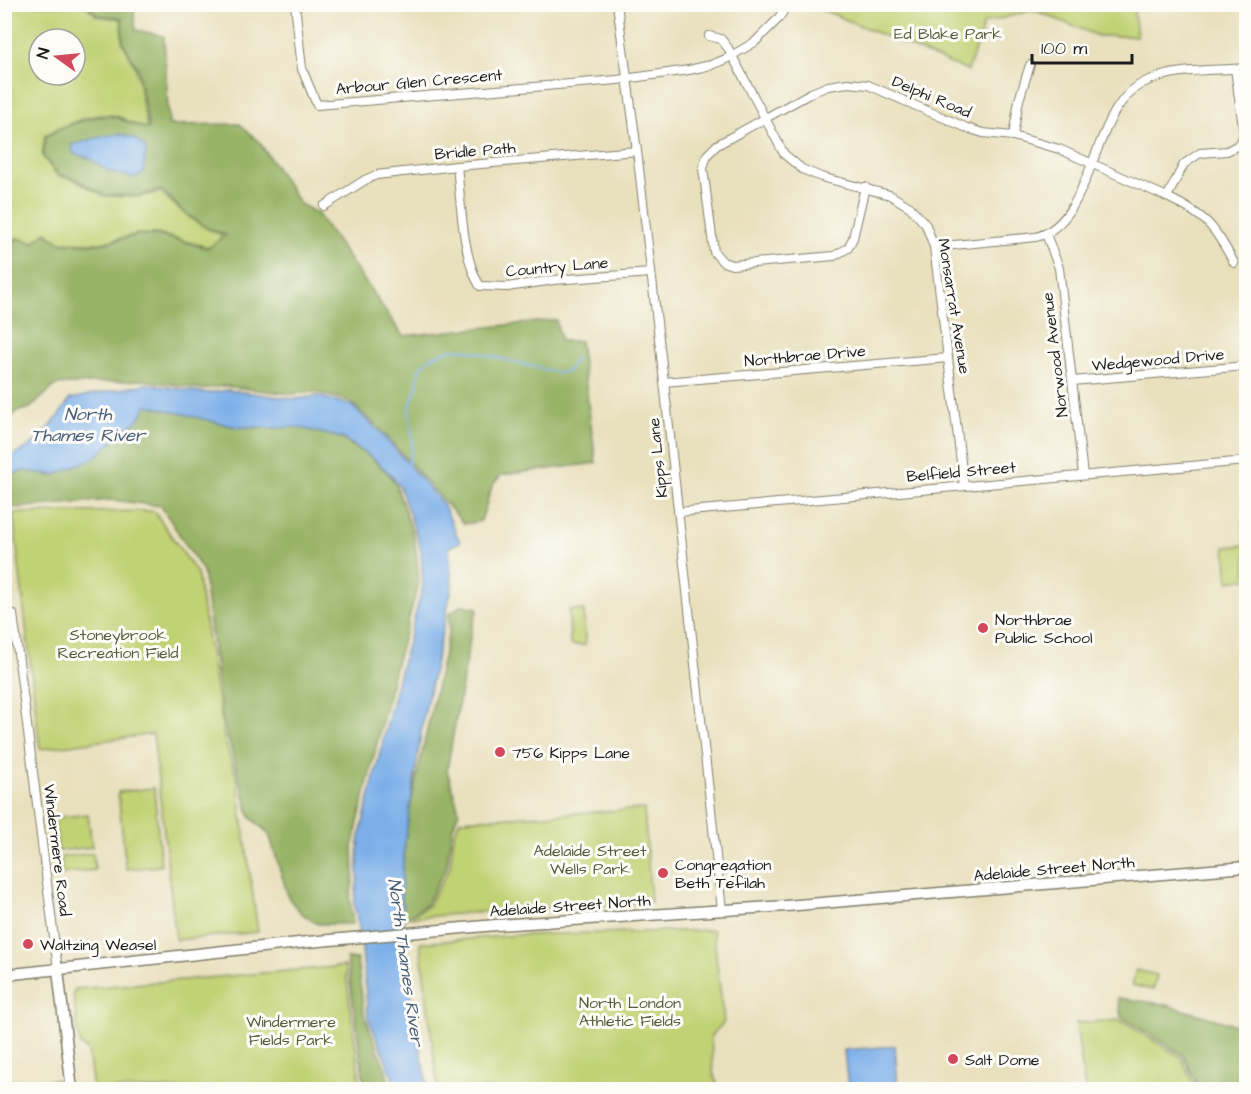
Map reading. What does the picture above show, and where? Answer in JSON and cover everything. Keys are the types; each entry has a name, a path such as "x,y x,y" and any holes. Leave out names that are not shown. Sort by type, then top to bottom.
{"main road":[{"name":"Adelaide Street North","path":"4,975 496,925 853,901 1246,867"},
{"name":"Windermere Road","path":"58,970 72,1089"}],"street":[{"name":"Arbour Glen Crescent","path":"295,4 302,69 317,105 626,79"},
{"name":"Kipps Lane","path":"617,4 664,382 703,720 722,910"},
{"path":"626,79 689,70 711,65 733,55 755,42 778,19 788,4"},
{"path":"708,36 721,39 733,55"},
{"name":"Monsarrat Avenue","path":"733,55 784,154 802,169 820,177 890,195 910,207 926,225 934,246 964,486"},
{"path":"1013,136 1019,100 1030,65"},
{"path":"934,246 1036,237 1046,234 1067,214 1079,194 1108,125 1120,104 1131,91 1146,81 1174,73 1246,68"},
{"path":"1167,197 1184,164 1200,153 1227,151 1240,144 1244,134 1235,69"},
{"name":"Delphi Road","path":"865,187 853,238 848,248 834,256 732,265 723,262 714,252 703,168 707,155 717,145 811,93 828,86 848,83 868,85 967,128 983,133 1013,136 1059,149 1167,197 1193,210 1208,222 1221,239 1234,263"},
{"name":"Bridle Path","path":"324,206 376,175 457,166 637,152"},
{"name":"Country Lane","path":"457,166 468,252 474,277 480,286 507,288 554,280 651,273"},
{"name":"Norwood Avenue","path":"1046,234 1059,268 1083,475"},
{"name":"Northbrae Drive","path":"664,382 948,358"},
{"name":"Wedgewood Drive","path":"1072,381 1246,366"},
{"name":"Belfield Street","path":"678,512 1246,461"},
{"name":"Windermere Road","path":"13,614 58,970"}],"green space":[{"path":"5,5 85,5 97,16 121,19 122,41 136,69 147,128 111,115 92,117 45,135 42,156 58,176 75,180 104,196 138,197 161,192 189,217 222,235 215,245 208,247 158,234 138,234 101,243 61,242 46,232 33,242 19,238 5,240"},
{"path":"87,5 133,5 136,30 164,36 169,125 240,124 260,143 300,204 317,213 403,336 556,320 561,341 580,341 596,463 501,475 492,486 481,521 464,524 379,428 349,401 315,392 291,394 224,386 203,389 143,380 56,385 30,408 16,412 5,426 5,241 20,239 33,243 45,233 60,243 102,244 138,235 158,235 208,248 226,235 207,228 181,210 162,190 137,196 104,195 76,179 59,175 43,156 46,136 90,118 118,118 149,129 138,69 123,42 122,18 98,15"},
{"name":"Ed Blake Park","path":"811,5 1133,5 1137,36 1098,36 1034,10 984,23 968,71"},
{"path":"143,403 293,425 338,436 369,456 387,472 396,485 413,534 419,583 394,671 353,846 354,875 350,899 353,924 317,924 300,912 289,899 269,834 250,817 223,721 203,571 161,506 111,500 13,508 8,473 22,469 52,476 92,458 142,415"},
{"name":"Stoneybrook Recreation Field","path":"154,511 197,573 225,742 237,779 258,932 176,940 153,734 40,749 13,513"},
{"path":"1244,521 1246,521 1246,545"},
{"path":"1246,545 1246,579 1228,581 1225,547"},
{"path":"462,605 478,608 472,627 447,770 459,811 452,830 447,866 426,905 400,922 399,890 403,839 449,630 449,614"},
{"path":"569,610 584,610 585,645 570,645"},
{"path":"154,788 161,866 126,869 118,792"},
{"name":"Adelaide Street Wells Park","path":"644,809 651,902 410,918 428,906 450,867 454,834 460,820"},
{"path":"88,814 92,847 58,851 54,818"},
{"path":"93,853 95,870 62,874 61,857"},
{"name":"North London Athletic Fields","path":"713,930 724,1022 711,1036 713,1072 719,1089 438,1089 420,943 519,935"},
{"path":"347,959 357,959 364,1014 391,1089 365,1089"},
{"name":"Windermere Fields Park","path":"345,966 361,1089 93,1089 88,1050 80,1045 73,995 75,989"},
{"path":"1136,970 1157,975 1153,990 1132,985"},
{"path":"1118,998 1163,1004 1246,1028 1246,1089 1199,1089 1183,1055 1121,1017"},
{"path":"1120,1020 1181,1057 1196,1089 1085,1089 1076,1023"},
{"path":"5,1073 6,1081 60,1080 61,1089 5,1089"}],"water":[{"path":"121,134 134,138 146,148 144,172 135,178 108,171 89,158 74,154 71,145 108,135"},
{"name":"North Thames River","path":"146,384 207,393 228,390 295,399 318,396 351,405 380,432 443,504 460,542 449,547 452,587 423,720 405,842 401,893 412,1006 428,1089 396,1089 368,1017 361,938 354,903 361,831 423,586 421,552 400,487 373,458 342,438 296,427 236,427 147,405 140,418 94,458 55,475 24,471 5,476 4,459 26,449 43,435 70,399"},
{"path":"895,1046 898,1089 848,1089 844,1050"}],"waterway":[{"path":"408,465 413,442 409,410 417,386 419,369 432,357 451,349 467,350 558,373 568,371 576,357"}],"place":[{"name":"Northbrae Public School","path":"983,628"},
{"name":"756 Kipps Lane","path":"500,752"},
{"name":"Congregation Beth Tefilah","path":"663,873"},
{"name":"Waltzing Weasel","path":"28,944"},
{"name":"Salt Dome","path":"953,1059"}]}
